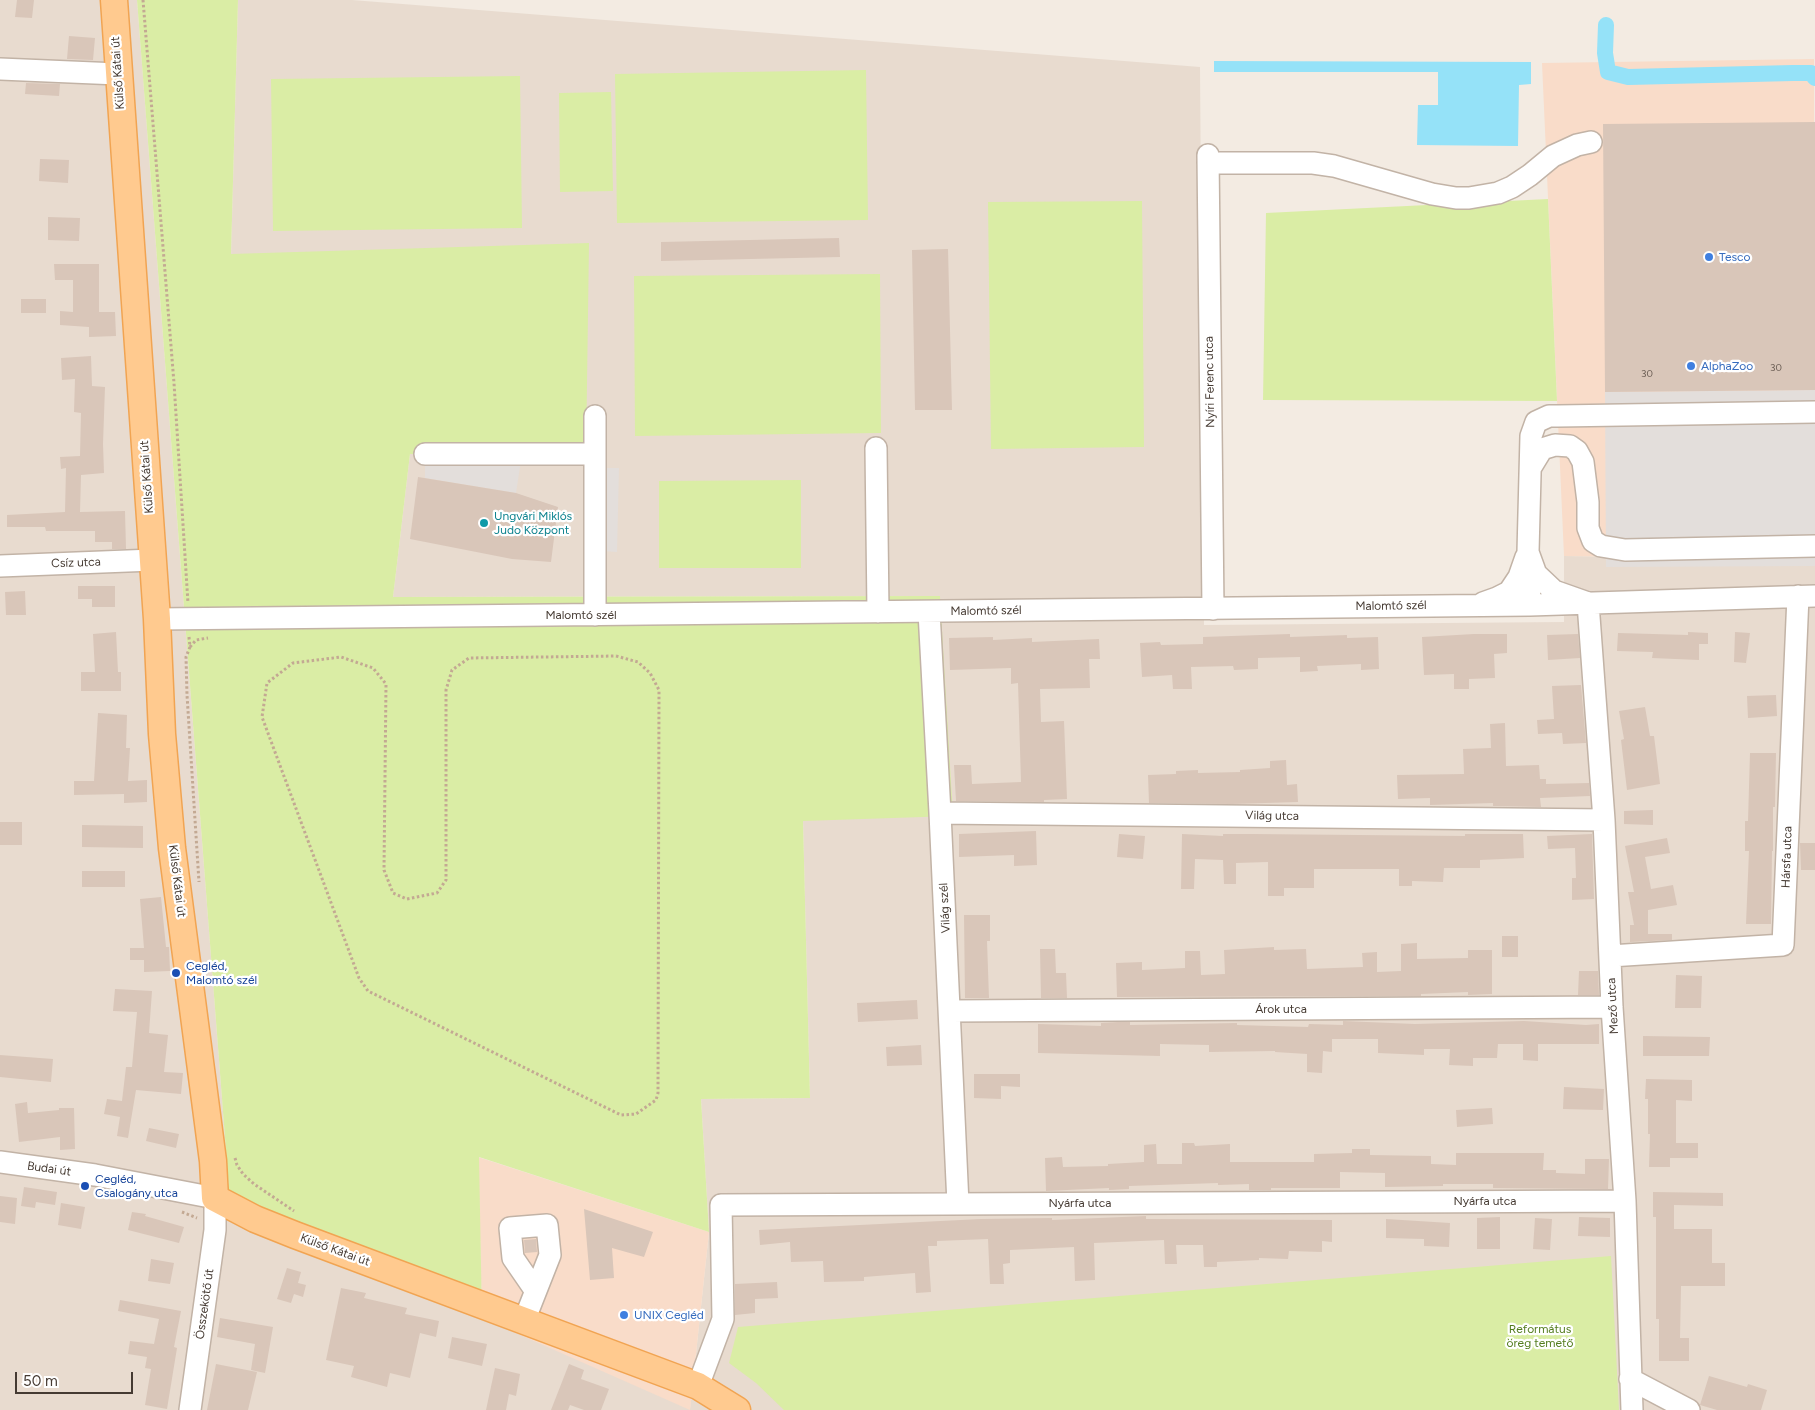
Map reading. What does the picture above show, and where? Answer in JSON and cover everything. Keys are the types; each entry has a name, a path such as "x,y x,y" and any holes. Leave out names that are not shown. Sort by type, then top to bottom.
{"main road":[{"name":"Külső Kátai út","path":"114,0 157,619 162,734 172,848 213,1161 215,1198 255,1219 295,1235 698,1386 737,1410"}],"street":[{"path":"0,69 118,74"},
{"name":"Nyíri Ferenc utca","path":"1213,609 1208,159 1314,163 1334,166 1432,194 1469,198 1498,193 1512,187 1553,156 1576,145 1591,142"},
{"path":"1530,605 1528,552 1531,436 1536,422 1549,416 1815,412"},
{"path":"595,416 595,615"},
{"path":"1531,467 1542,449 1555,445 1570,446 1576,451 1583,462 1588,502 1588,528 1593,541 1601,546 1625,550 1815,546"},
{"path":"876,448 878,612"},
{"path":"425,454 595,454"},
{"path":"1528,552 1536,574 1554,591 1588,602"},
{"path":"1474,606 1509,592 1520,576 1528,552"},
{"name":"Csíz utca","path":"0,566 153,560"},
{"name":"Malomtó szél","path":"157,619 1474,606 1806,596"},
{"name":"Hársfa utca","path":"1610,956 1783,945 1806,596"},
{"name":"Mező utca","path":"1588,602 1604,820 1612,1007 1625,1201 1632,1410"},
{"name":"Világ szél","path":"929,612 958,1204"},
{"name":"Világ utca","path":"940,812 1604,820"},
{"name":"Árok utca","path":"950,1011 1612,1007"},
{"name":"Budai út","path":"0,1162 95,1175 215,1198"},
{"name":"Összekötő út","path":"190,1410 215,1230 215,1198"},
{"name":"Nyárfa utca","path":"698,1386 723,1319 721,1205 1625,1201"},
{"path":"524,1320 535,1290"},
{"path":"1630,1379 1689,1410"}],"path":[{"path":"143,0 174,383 189,618 190,647 186,657 186,695 200,889"},
{"path":"616,656 638,662 650,674 659,690 658,1073 656,1100 636,1114 622,1115 368,991 359,978 262,717 267,683 293,663 342,657 374,668 386,684 384,870 393,893 407,898 437,893 446,880 446,690 452,670 469,658 616,656"},
{"path":"233,1153 237,1165 243,1174 267,1194 301,1216"}],"shaded area":[{"path":"0,0 137,0 231,1215 361,1264 690,1409 709,1232 701,1099 810,1098 803,821 940,596 393,597 410,454 589,244 231,255 238,0 352,0 1200,67 1204,625 1564,622 1564,556 1815,559 1815,1410 0,1410"},
{"path":"1814,59 1815,559 1564,556 1542,63"},
{"path":"1815,390 1815,566 1606,567 1605,392"},
{"path":"425,454 522,454 516,493 425,478"},
{"path":"603,468 619,468 617,552 602,551"},
{"path":"478,1157 709,1232 690,1410 482,1318"}],"green space":[{"path":"137,0 238,0 231,254 589,243 586,455 410,454 393,597 940,596 953,816 803,821 810,1098 701,1099 709,1232 479,1157 482,1318 231,1215"},
{"path":"866,70 868,220 617,223 615,74"},
{"path":"520,76 522,228 273,231 271,79"},
{"path":"611,92 613,191 560,192 559,93"},
{"path":"1548,199 1557,401 1263,400 1266,213"},
{"path":"1142,201 1144,447 991,449 988,202"},
{"path":"880,274 881,433 635,436 634,276"},
{"path":"801,480 801,568 659,568 659,481"},
{"name":"Református öreg temető","path":"1611,1256 1619,1410 784,1410 756,1383 729,1363 738,1327"}],"water":[{"path":"1214,61 1531,62 1531,84 1519,85 1518,146 1417,145 1418,105 1438,105 1438,72 1214,72"}],"building":[{"path":"17,0 34,0 32,18 15,17"},
{"path":"69,36 95,38 93,60 67,59"},
{"path":"26,83 60,84 59,96 25,94"},
{"name":"Tesco","path":"1815,122 1815,390 1605,392 1603,124"},
{"path":"40,159 69,160 68,183 39,181"},
{"path":"48,217 80,218 79,241 48,240"},
{"path":"839,238 840,257 661,261 661,242"},
{"path":"948,249 952,410 915,410 912,250"},
{"path":"54,264 99,264 99,312 115,312 116,336 89,337 89,327 60,325 60,311 73,312 73,280 55,280"},
{"path":"21,299 46,299 46,313 21,313"},
{"path":"91,356 92,386 105,387 104,473 81,475 80,512 125,511 126,549 112,549 112,542 95,542 95,531 46,531 45,527 7,527 7,515 65,512 66,468 61,469 60,457 80,456 81,413 74,412 75,379 62,380 61,358"},
{"name":"Ungvári Miklós Judo Központ","path":"418,477 516,493 558,507 551,562 512,559 410,539"},
{"path":"78,586 115,586 115,607 92,607 92,599 78,599"},
{"path":"25,591 26,615 6,615 5,592"},
{"path":"116,632 118,672 121,672 121,691 81,691 81,672 95,672 93,634"},
{"path":"1688,632 1708,633 1708,644 1699,644 1699,660 1652,658 1653,652 1617,651 1618,633 1688,635"},
{"path":"1735,632 1750,633 1746,663 1734,662"},
{"path":"1290,634 1290,637 1347,635 1347,638 1378,637 1379,669 1361,670 1361,664 1317,666 1318,671 1300,672 1300,657 1258,658 1258,669 1234,670 1233,666 1191,667 1192,689 1173,689 1172,675 1142,677 1140,643 1160,642 1161,645 1203,644 1203,637"},
{"path":"1507,634 1507,653 1494,654 1495,678 1469,679 1469,689 1454,689 1454,674 1424,675 1422,637"},
{"path":"1578,634 1580,658 1548,660 1547,635"},
{"path":"993,637 993,640 1032,638 1032,642 1099,639 1100,659 1089,659 1090,688 1040,689 1041,722 1064,721 1067,799 1044,800 1044,802 956,801 954,765 971,765 972,784 1021,782 1018,683 1011,684 1011,668 950,670 949,638"},
{"path":"1581,685 1586,743 1563,744 1562,733 1538,734 1537,720 1554,719 1552,686"},
{"path":"1776,695 1777,716 1748,718 1747,696"},
{"path":"1645,707 1650,736 1654,736 1660,784 1627,790 1621,740 1624,739 1619,711"},
{"path":"98,713 127,715 126,748 130,748 128,781 147,780 147,802 124,803 124,794 74,795 74,781 94,781"},
{"path":"1505,723 1506,766 1539,765 1540,779 1546,779 1546,784 1589,783 1590,796 1540,798 1541,807 1493,806 1493,803 1430,805 1430,798 1398,799 1397,775 1464,774 1463,749 1491,748 1490,724"},
{"path":"1750,753 1776,753 1771,924 1746,924 1749,851 1745,851 1745,821 1748,821"},
{"path":"1286,760 1287,785 1297,784 1298,802 1232,804 1149,803 1148,775 1176,774 1176,771 1198,770 1198,773 1240,772 1240,770 1270,768 1270,761"},
{"path":"1653,810 1653,825 1624,824 1624,811"},
{"path":"0,822 22,822 22,845 0,845"},
{"path":"82,825 143,826 143,848 82,847"},
{"path":"1036,831 1037,865 1014,866 1014,855 959,857 959,834"},
{"path":"1119,834 1145,836 1143,859 1117,857"},
{"path":"1182,834 1223,836 1223,834 1252,834 1465,836 1465,834 1523,834 1524,858 1480,860 1480,868 1444,868 1443,882 1412,881 1412,886 1399,886 1399,869 1314,869 1314,888 1284,888 1284,896 1268,896 1268,862 1236,863 1236,884 1224,884 1223,860 1195,859 1194,889 1181,889"},
{"path":"1592,834 1594,899 1572,900 1572,878 1576,878 1575,848 1548,849 1547,836"},
{"path":"1667,838 1670,853 1645,857 1651,889 1673,885 1677,905 1648,910 1648,934 1672,934 1672,940 1630,942 1630,925 1634,925 1628,892 1634,892 1625,846"},
{"path":"1800,843 1815,843 1815,870 1801,870"},
{"path":"82,871 125,871 125,887 82,887"},
{"path":"161,897 166,947 169,947 170,971 144,972 144,960 130,960 130,948 144,948 140,899"},
{"path":"964,915 990,915 990,941 987,941 989,998 965,998"},
{"path":"1502,936 1518,936 1518,957 1502,957"},
{"path":"1417,943 1417,959 1468,958 1468,950 1492,950 1492,994 1468,995 1468,992 1421,994 1421,996 1117,997 1116,963 1142,962 1142,970 1185,968 1185,951 1200,951 1201,975 1225,974 1224,950 1274,947 1274,950 1306,949 1307,969 1363,967 1362,953 1377,952 1377,972 1401,971 1401,944"},
{"path":"1040,949 1055,949 1056,973 1066,973 1067,998 1041,998"},
{"path":"1579,971 1598,971 1599,995 1578,995"},
{"path":"1676,975 1702,976 1701,1008 1675,1008"},
{"path":"115,989 152,991 149,1033 168,1035 164,1072 183,1073 181,1094 136,1090 128,1138 117,1136 120,1117 104,1114 107,1099 122,1101 126,1067 132,1067 137,1012 113,1011"},
{"path":"917,1000 918,1019 858,1022 857,1003"},
{"path":"1343,1021 1415,1024 1524,1021 1586,1025 1599,1024 1599,1044 1538,1044 1538,1061 1523,1060 1523,1044 1498,1044 1497,1058 1473,1058 1473,1066 1449,1065 1450,1049 1424,1049 1424,1055 1378,1053 1378,1039 1332,1039 1332,1052 1323,1051 1322,1073 1307,1072 1307,1054 1275,1051 1209,1052 1209,1045 1160,1044 1160,1056 1038,1053 1038,1024 1101,1026 1101,1023 1118,1022 1130,1022 1130,1025 1237,1023 1237,1025 1308,1027 1309,1024 1343,1025"},
{"path":"1643,1036 1710,1037 1709,1056 1643,1056"},
{"path":"921,1045 922,1065 887,1066 886,1047"},
{"path":"0,1055 53,1059 51,1082 0,1077"},
{"path":"974,1074 1020,1074 1020,1087 1001,1086 1001,1099 974,1098"},
{"path":"1646,1079 1692,1080 1692,1101 1676,1100 1676,1143 1698,1143 1698,1158 1670,1158 1670,1167 1649,1167 1650,1134 1648,1134 1648,1099 1645,1099"},
{"path":"1564,1087 1604,1089 1603,1110 1563,1109"},
{"path":"27,1102 28,1113 59,1110 59,1108 74,1108 75,1149 60,1150 60,1137 19,1142 15,1104"},
{"path":"1492,1108 1493,1124 1457,1127 1456,1110"},
{"path":"149,1128 179,1134 176,1148 146,1141"},
{"path":"1182,1143 1194,1143 1195,1146 1230,1144 1230,1162 1314,1162 1314,1154 1352,1153 1352,1149 1370,1149 1370,1155 1431,1156 1431,1164 1456,1165 1456,1153 1544,1153 1543,1170 1556,1170 1556,1173 1585,1174 1585,1159 1609,1159 1608,1189 1493,1188 1493,1184 1385,1187 1385,1173 1340,1172 1340,1188 1271,1188 1271,1190 1249,1190 1249,1184 1218,1185 1218,1183 1129,1186 1129,1189 1109,1190 1109,1188 1046,1191 1045,1158 1062,1157 1063,1167 1108,1166 1108,1164 1144,1162 1144,1145 1156,1144 1157,1164 1182,1164"},
{"path":"24,1187 57,1192 55,1205 36,1202 35,1208 21,1206"},
{"path":"1653,1192 1723,1193 1723,1206 1674,1205 1674,1229 1712,1229 1712,1263 1725,1263 1725,1286 1681,1286 1680,1338 1689,1338 1689,1361 1659,1361 1659,1319 1656,1319 1656,1217 1653,1217"},
{"path":"0,1196 17,1198 15,1224 0,1222"},
{"path":"61,1203 85,1207 81,1229 58,1225"},
{"path":"584,1209 653,1232 644,1257 612,1248 614,1278 590,1280"},
{"path":"132,1212 146,1214 145,1216 184,1227 179,1243 128,1230"},
{"path":"1146,1216 1146,1219 1332,1220 1332,1242 1322,1241 1322,1252 1289,1251 1288,1259 1259,1258 1259,1260 1217,1262 1217,1267 1204,1267 1203,1245 1176,1245 1177,1264 1165,1264 1164,1240 1094,1243 1095,1280 1075,1281 1074,1247 1010,1250 1010,1263 1003,1264 1004,1284 990,1284 988,1239 937,1241 937,1246 928,1246 931,1292 916,1293 915,1273 864,1277 864,1281 824,1282 823,1261 791,1262 790,1242 760,1245 759,1230 981,1219 1052,1218 1052,1220"},
{"path":"1500,1217 1500,1249 1477,1249 1477,1218"},
{"path":"1579,1217 1610,1218 1610,1237 1578,1236"},
{"path":"1535,1218 1552,1219 1550,1250 1533,1249"},
{"path":"1386,1219 1450,1223 1449,1247 1424,1246 1424,1239 1386,1238"},
{"path":"536,1239 537,1252 525,1253 524,1240"},
{"path":"151,1259 174,1263 170,1284 148,1281"},
{"path":"287,1268 301,1272 298,1283 306,1285 303,1297 294,1294 291,1303 277,1299"},
{"path":"777,1282 778,1298 755,1299 755,1313 735,1315 735,1284"},
{"path":"341,1288 366,1293 364,1298 407,1308 405,1314 439,1321 436,1337 420,1333 410,1378 390,1373 387,1387 351,1377 354,1366 326,1360"},
{"path":"120,1300 181,1311 174,1347 177,1348 167,1409 145,1405 151,1369 145,1368 147,1357 128,1354 130,1341 154,1344 159,1319 118,1311"},
{"path":"220,1318 273,1327 265,1373 251,1370 255,1344 217,1337"},
{"path":"452,1337 487,1344 482,1366 448,1358"},
{"path":"216,1364 257,1372 248,1410 207,1410"},
{"path":"569,1364 584,1370 581,1379 609,1389 601,1410 584,1410 570,1405 568,1410 551,1410"},
{"path":"495,1368 520,1374 516,1396 509,1394 506,1410 486,1410"},
{"path":"1709,1376 1747,1387 1748,1384 1767,1390 1761,1410 1717,1410 1700,1405"}],"waterway":[{"path":"1606,25 1605,53 1608,72 1628,77 1811,73 1815,78"}],"place":[{"name":"Tesco","path":"1709,257"},
{"name":"AlphaZoo","path":"1691,366"},
{"name":"Ungvári Miklós Judo Központ","path":"484,523"},
{"name":"Cegléd, Malomtó szél","path":"176,973"},
{"name":"Cegléd, Csalogány utca","path":"85,1186"},
{"name":"UNIX Cegléd","path":"624,1315"}]}
